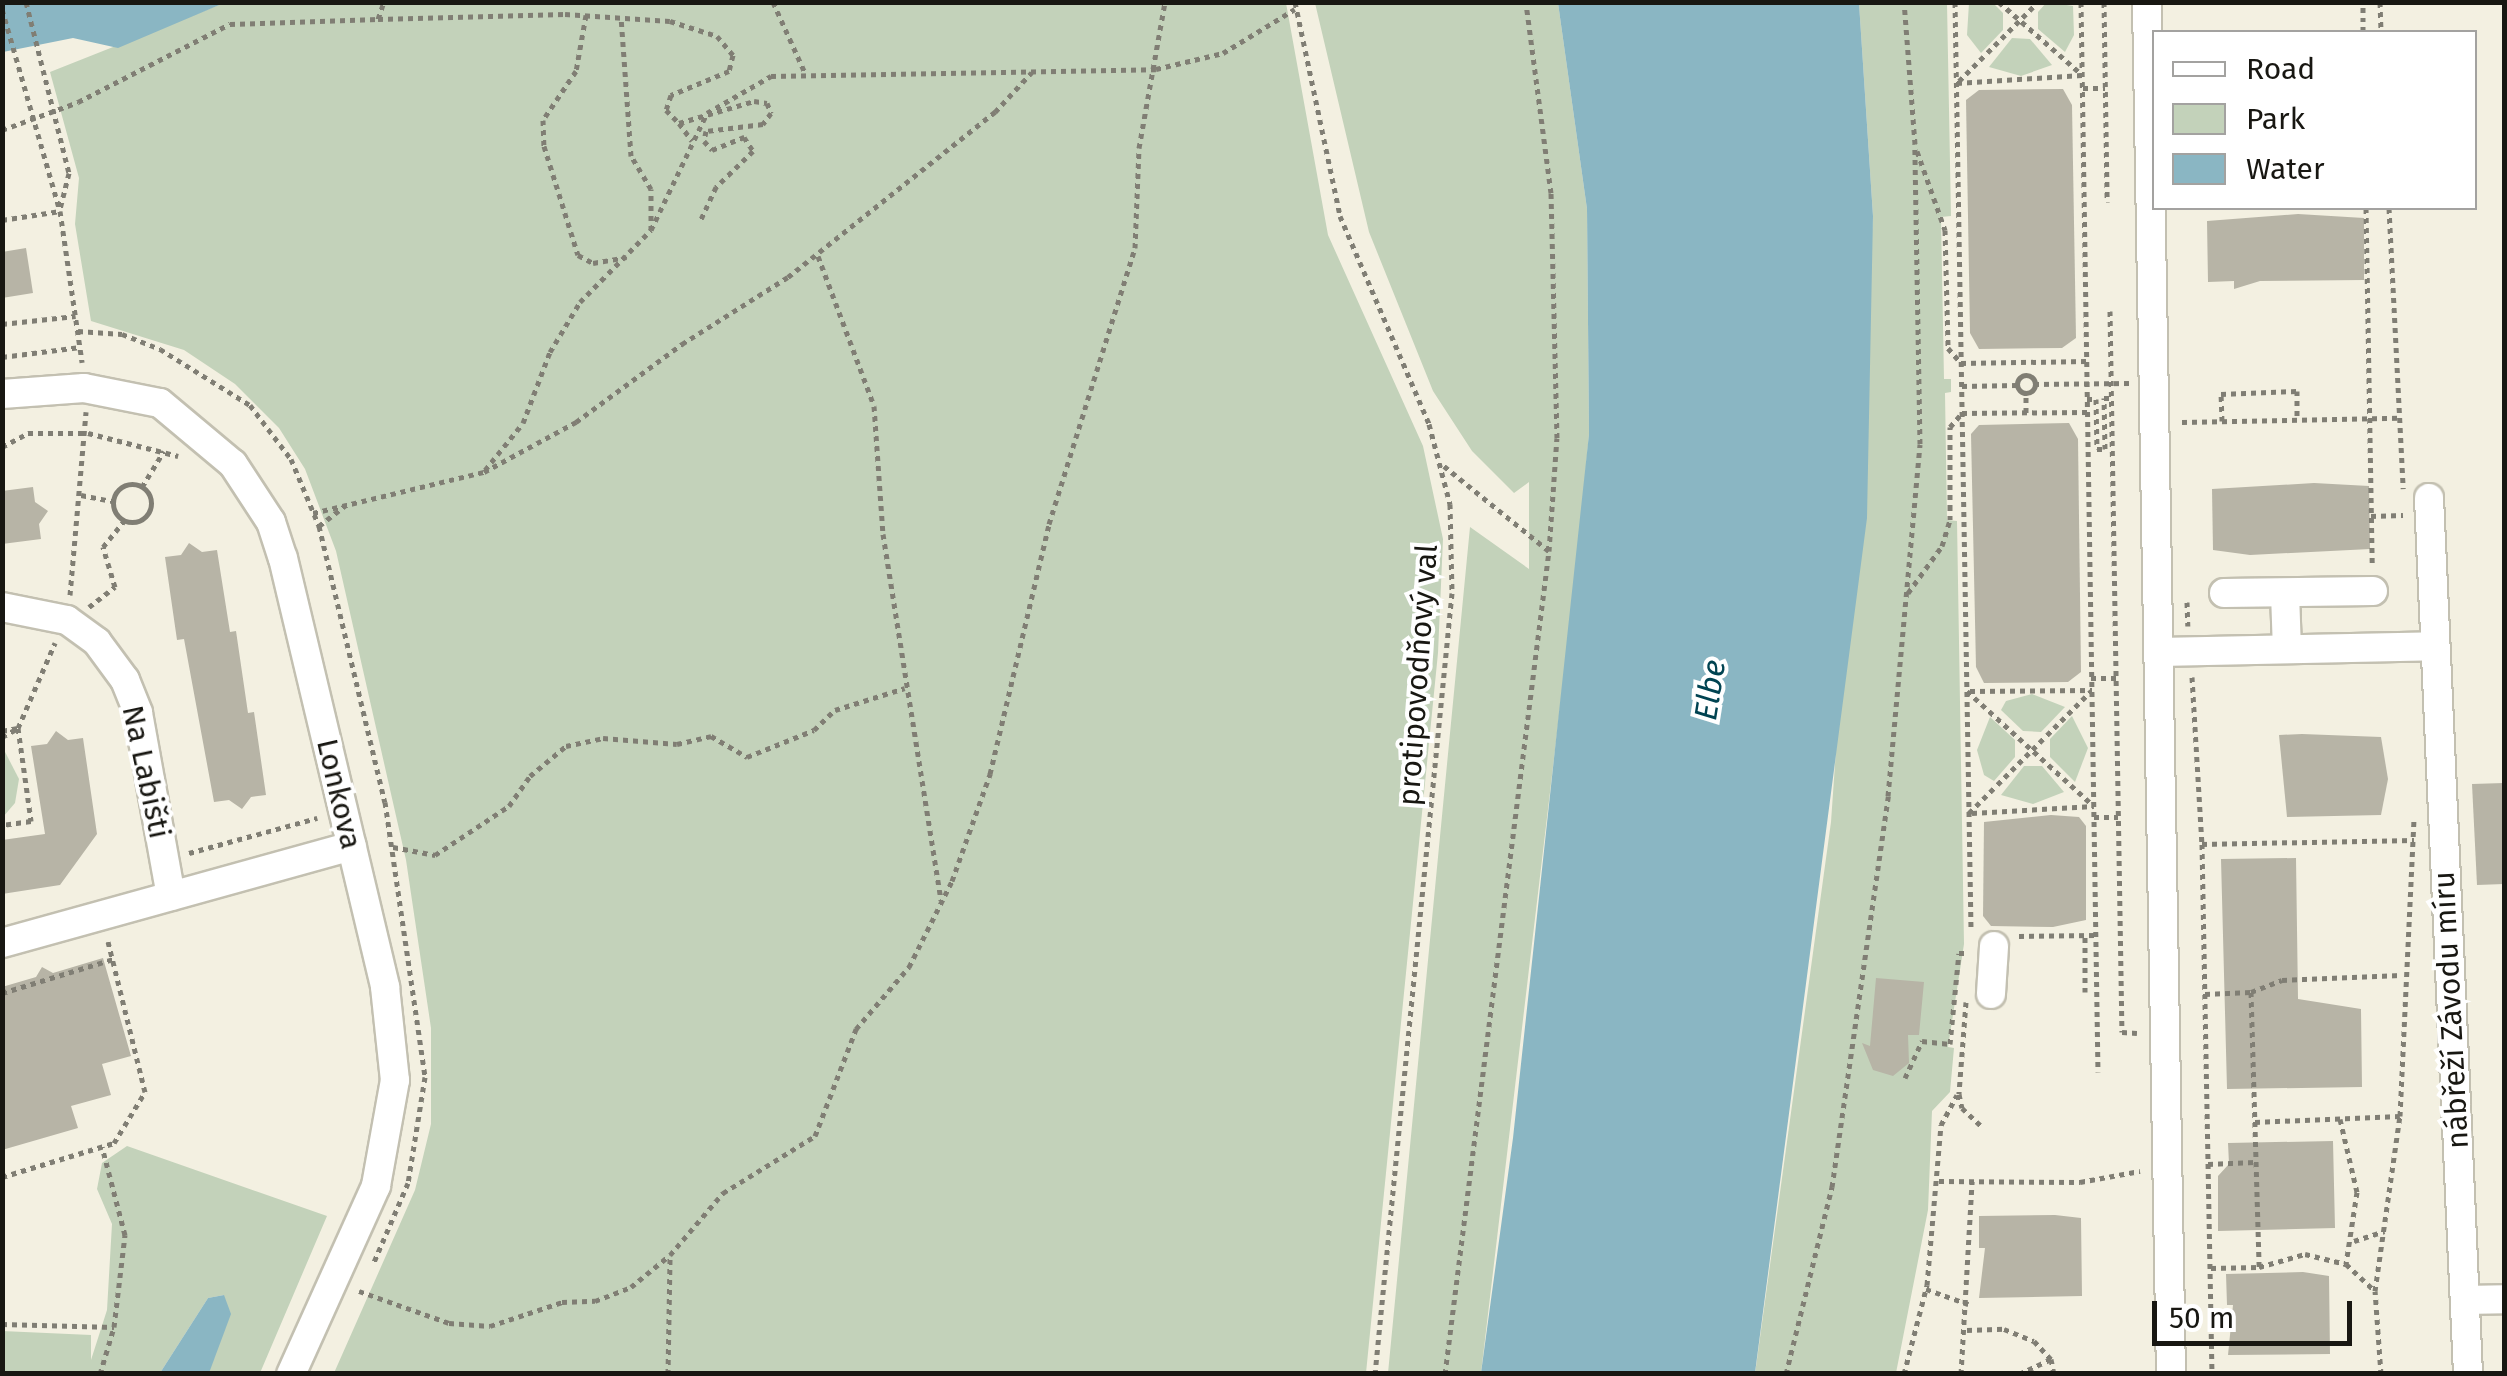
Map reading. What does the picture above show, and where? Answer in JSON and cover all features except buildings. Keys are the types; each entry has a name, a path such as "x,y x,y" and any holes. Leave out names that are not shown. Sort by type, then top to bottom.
{"street":[{"path":"2147,2 2171,1374"},
{"name":"Lonkova","path":"2,394 84,388 130,392 185,418 254,492 283,558 338,850 394,1040 392,1117 368,1205 290,1374"},
{"name":"nábřeží Závodu míru","path":"2429,498 2468,1374"},
{"path":"2224,593 2373,591"},
{"path":"2286,592 2287,649"},
{"name":"Na Labišti","path":"2,607 75,616 126,680 171,896"},
{"path":"2158,652 2435,646"},
{"path":"2,944 338,850"},
{"path":"1987,942 1990,994"},
{"path":"2465,1300 2504,1300"}],"path":[{"path":"26,2 69,173 60,211"},
{"path":"378,19 384,2"},
{"path":"773,2 805,73"},
{"path":"359,1291 450,1323 490,1326 631,1287 670,1255 723,1193 815,1136 856,1029 909,966 941,903 990,774 1054,507 1134,248 1139,148 1166,2"},
{"path":"1445,1374 1549,551 1558,438 1551,194 1526,2"},
{"path":"1786,1374 1832,1187 1888,796 1907,596 1920,444 1915,144 1904,2"},
{"path":"1904,1374 1926,1290 1939,1181 1941,1125 1958,1094 1987,942 1969,813 1956,2"},
{"path":"1999,2 2082,75"},
{"path":"1957,83 2038,2"},
{"path":"2080,2 2098,1072"},
{"path":"2104,2 2107,202"},
{"path":"2363,30 2364,2"},
{"path":"2380,2 2381,30"},
{"path":"484,472 523,424 550,352 580,302 651,230 708,113 754,84 805,73 1156,69 1222,54 1296,5"},
{"name":"protipovodňový val","path":"1296,5 1340,216 1444,466 1452,593 1375,1374"},
{"path":"2,9 60,211 88,433 75,616 18,728 31,821 2,826"},
{"path":"586,15 576,71 543,120 544,146 578,254 593,263 628,256"},
{"path":"2,130 54,110 230,24 586,15 670,21 718,36 728,46 733,64 723,76 667,100 666,110 692,142"},
{"path":"621,17 631,156 651,189 651,230"},
{"path":"313,512 484,472 576,422 817,254 995,112 1032,72"},
{"path":"1957,83 2082,75"},
{"path":"2082,88 2105,88"},
{"path":"679,123 762,100 771,113 763,124 706,131 704,141 712,150 744,137 752,151 716,188 700,222"},
{"path":"1915,144 1945,230 1948,348 1961,363 2086,361"},
{"path":"2366,210 2373,591"},
{"path":"2,220 60,211"},
{"path":"817,254 874,406 882,534 941,903"},
{"path":"2110,310 2122,1032 2137,1032 2137,1051"},
{"path":"2,324 76,316"},
{"path":"2,357 80,347"},
{"path":"2025,362 2026,375 2034,384"},
{"path":"2017,385 2026,375"},
{"path":"2026,412 2026,393 2034,384 2111,383"},
{"path":"1962,386 2017,385 2026,393"},
{"path":"2222,421 2221,394 2296,391 2297,420"},
{"path":"2087,399 2096,398 2096,449 2105,449 2104,398 2111,398"},
{"path":"2182,408 2183,442"},
{"path":"1907,596 1942,546 1950,520 1950,427 1962,413 2087,412"},
{"path":"2182,422 2400,418"},
{"path":"2,447 28,433 88,433 188,459"},
{"path":"142,488 164,451"},
{"path":"1444,466 1549,551"},
{"path":"113,502 120,488 142,488"},
{"path":"75,616 115,587 103,547 124,520 147,514 150,498 142,488"},
{"path":"81,494 113,502 124,520"},
{"path":"320,526 348,504"},
{"path":"2370,516 2404,515"},
{"path":"2186,597 2202,844 2212,1374"},
{"path":"2091,678 2116,678"},
{"path":"393,847 435,856 508,806 530,776 566,746 603,738 677,744 711,736 747,756 814,730 835,710 906,688"},
{"path":"1967,691 2092,690"},
{"path":"1969,813 2092,690"},
{"path":"1967,691 2094,806"},
{"path":"2,734 18,728"},
{"path":"313,803 317,818 338,850"},
{"path":"1969,813 2094,806"},
{"path":"2094,817 2118,817"},
{"path":"164,862 317,818"},
{"path":"2202,844 2414,840"},
{"path":"2084,992 2085,935"},
{"path":"1905,1078 1922,1041 1950,1044 1960,953 1987,942 2096,935"},
{"path":"2,993 113,959 145,1092 114,1143 2,1177"},
{"path":"2205,994 2252,992 2282,980 2402,975"},
{"path":"2252,992 2260,1267"},
{"path":"1958,1094 1962,1108 1980,1125"},
{"path":"2255,1122 2400,1116 2374,1291 2380,1374"},
{"path":"2340,1119 2357,1192 2346,1264"},
{"path":"100,1374 114,1327 124,1234 102,1146"},
{"path":"2208,1164 2256,1162"},
{"path":"1939,1181 2080,1182 2140,1170 2140,1188"},
{"path":"1960,1374 1968,1330 1972,1181"},
{"path":"2352,1242 2384,1231"},
{"path":"2210,1268 2260,1267 2304,1254 2346,1264 2374,1291"},
{"path":"668,1374 670,1255"},
{"path":"1926,1290 1968,1304"},
{"path":"2,1316 6,1324 114,1327"},
{"path":"1968,1330 2020,1334 2052,1359 2054,1374"},
{"path":"2020,1374 2052,1359"}],"green space":[{"path":"2047,2 2073,6 2074,35 2065,52 2038,29 2038,12"},
{"path":"224,3 1286,3 1328,235 1423,446 1443,539 1438,653 1366,1373 334,1373 415,1190 431,1124 431,1028 406,860 336,551 305,469 279,428 235,384 184,350 91,321 75,224 79,178 50,72"},
{"path":"1315,3 1558,3 1587,209 1589,434 1577,565 1481,1373 1388,1373 1470,527 1529,569 1529,482 1514,493 1472,451 1433,391 1369,232"},
{"path":"1859,3 1947,3 1951,216 1941,217 1944,379 1951,379 1951,392 1945,393 1947,520 1957,521 1964,944 1948,1047 1954,1048 1950,1092 1932,1111 1928,1210 1896,1373 1755,1374 1831,822 1873,216"},
{"path":"1969,3 1993,3 2003,13 2003,30 1981,53 1967,35"},
{"path":"2012,38 2030,39 2052,65 2021,76 1989,67"},
{"path":"2032,694 2065,707 2041,732 2023,731 2001,710 2006,701"},
{"path":"2072,716 2088,748 2075,782 2050,757 2050,739"},
{"path":"1990,717 2015,740 2015,757 1994,781 1984,775 1977,750"},
{"path":"3,748 19,779 15,803 3,817"},
{"path":"2024,766 2042,766 2064,792 2033,804 2001,795"},
{"path":"127,1146 327,1216 260,1373 209,1373 224,1295 208,1298 160,1373 3,1373 2,1331 91,1335 91,1360 107,1310 112,1224 97,1189 102,1163"}],"water":[{"path":"3,2 224,3 118,48 73,38 3,52"},
{"name":"Elbe","path":"1558,3 1859,3 1873,216 1867,518 1755,1373 1481,1373 1513,1138 1589,434 1587,209"},
{"path":"224,1295 231,1314 209,1373 160,1373 208,1298"}]}
